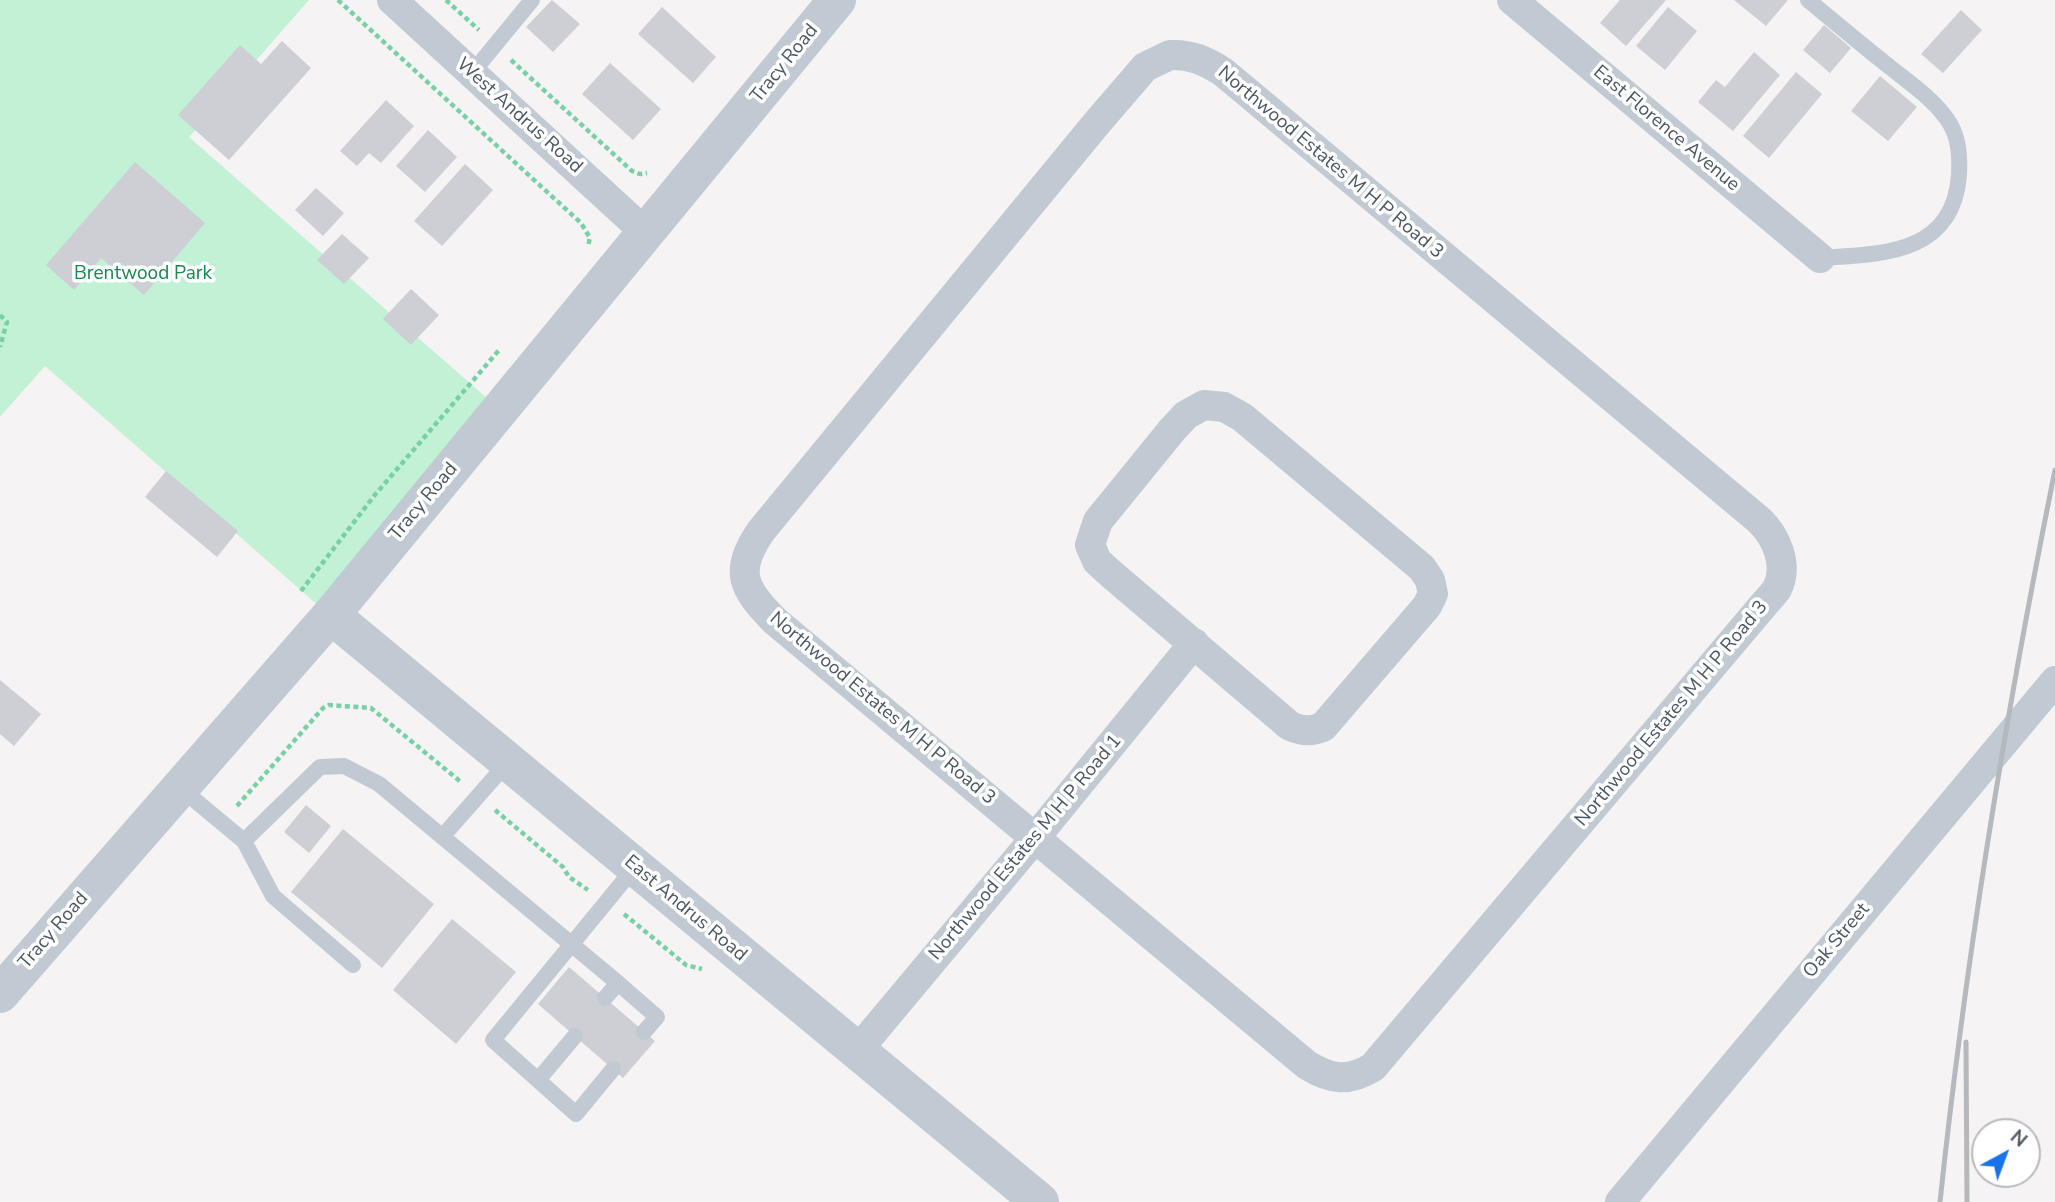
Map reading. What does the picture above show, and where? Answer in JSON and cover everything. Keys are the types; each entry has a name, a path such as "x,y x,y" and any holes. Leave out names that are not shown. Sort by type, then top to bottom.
{"street":[{"name":"West Andrus Road","path":"392,0 646,233"},
{"name":"Tracy Road","path":"0,994 331,615 837,0"},
{"name":"East Florence Avenue","path":"1512,0 1820,258"},
{"name":"Northwood Estates M H P Road 3","path":"1170,55 1184,55 1205,61 1223,72 1759,520 1770,531 1776,544 1781,573 1777,588 1373,1067 1360,1075 1345,1079 1332,1078 1307,1065 1035,838 775,621 748,589 744,574 745,560 761,531 1145,67 1170,55"},
{"path":"1204,405 1224,407 1242,417 1422,568 1430,580 1433,594 1427,606 1334,717 1323,727 1313,731 1303,731 1290,726 1194,643 1097,561 1090,545 1097,521 1172,430 1186,415 1204,405"},
{"name":"East Andrus Road","path":"331,615 1040,1202"},
{"name":"Northwood Estates M H P Road 1","path":"857,1051 1194,643"},
{"name":"Oak Street","path":"1620,1202 2055,681"}],"lane":[{"path":"472,74 532,0"},
{"path":"1808,0 1923,94 1948,120 1960,150 1958,180 1950,212 1933,233 1913,246 1886,253 1820,258"},
{"path":"442,837 508,762"},
{"path":"243,841 320,767 344,766 379,784 657,1017 644,1032"},
{"path":"179,787 243,841 273,897 353,965"},
{"path":"612,1069 576,1114 493,1040 635,867"},
{"path":"605,998 618,983"},
{"path":"538,1080 575,1036"}],"path":[{"path":"338,0 574,217 587,231 590,238 588,247"},
{"path":"446,0 632,171 640,174 656,169"},
{"path":"0,315 7,322 0,347"},
{"path":"297,597 374,496 506,342"}],"green space":[{"name":"Brentwood Park","path":"0,0 309,0 189,137 496,406 320,607 45,366 0,417"}],"building":[{"path":"552,0 580,24 553,52 526,27"},
{"path":"1620,0 1666,0 1626,46 1600,23"},
{"path":"1734,0 1788,0 1766,26"},
{"path":"662,7 716,57 693,83 638,34"},
{"path":"1668,7 1697,31 1665,70 1636,46"},
{"path":"1961,10 1982,30 1943,73 1921,54"},
{"path":"1824,25 1851,48 1830,73 1803,50"},
{"path":"282,41 311,68 229,160 178,115 240,45 261,64"},
{"path":"1754,52 1780,75 1733,131 1698,102 1716,80 1725,87"},
{"path":"610,63 661,109 633,140 582,94"},
{"path":"1796,72 1822,94 1769,158 1743,136"},
{"path":"1880,76 1917,107 1888,141 1851,111"},
{"path":"386,100 414,126 381,163 369,153 357,166 340,151"},
{"path":"428,130 457,157 425,192 396,166"},
{"path":"135,162 205,223 144,295 101,258 74,290 46,265"},
{"path":"465,164 493,190 442,246 414,221"},
{"path":"316,188 344,213 323,236 295,210"},
{"path":"342,234 369,258 344,284 317,260"},
{"path":"411,289 439,315 411,345 383,319"},
{"path":"166,471 238,531 217,557 145,497"},
{"path":"0,680 41,714 14,746 0,734"},
{"path":"306,805 331,826 309,853 284,832"},
{"path":"343,829 434,904 382,968 291,892"},
{"path":"452,919 516,972 456,1044 393,990"},
{"path":"569,967 655,1041 623,1078 538,1004"}],"railway":[{"path":"1940,1202 1962,1018 1989,834 2055,470"},
{"path":"1966,1042 1967,1202"}]}
